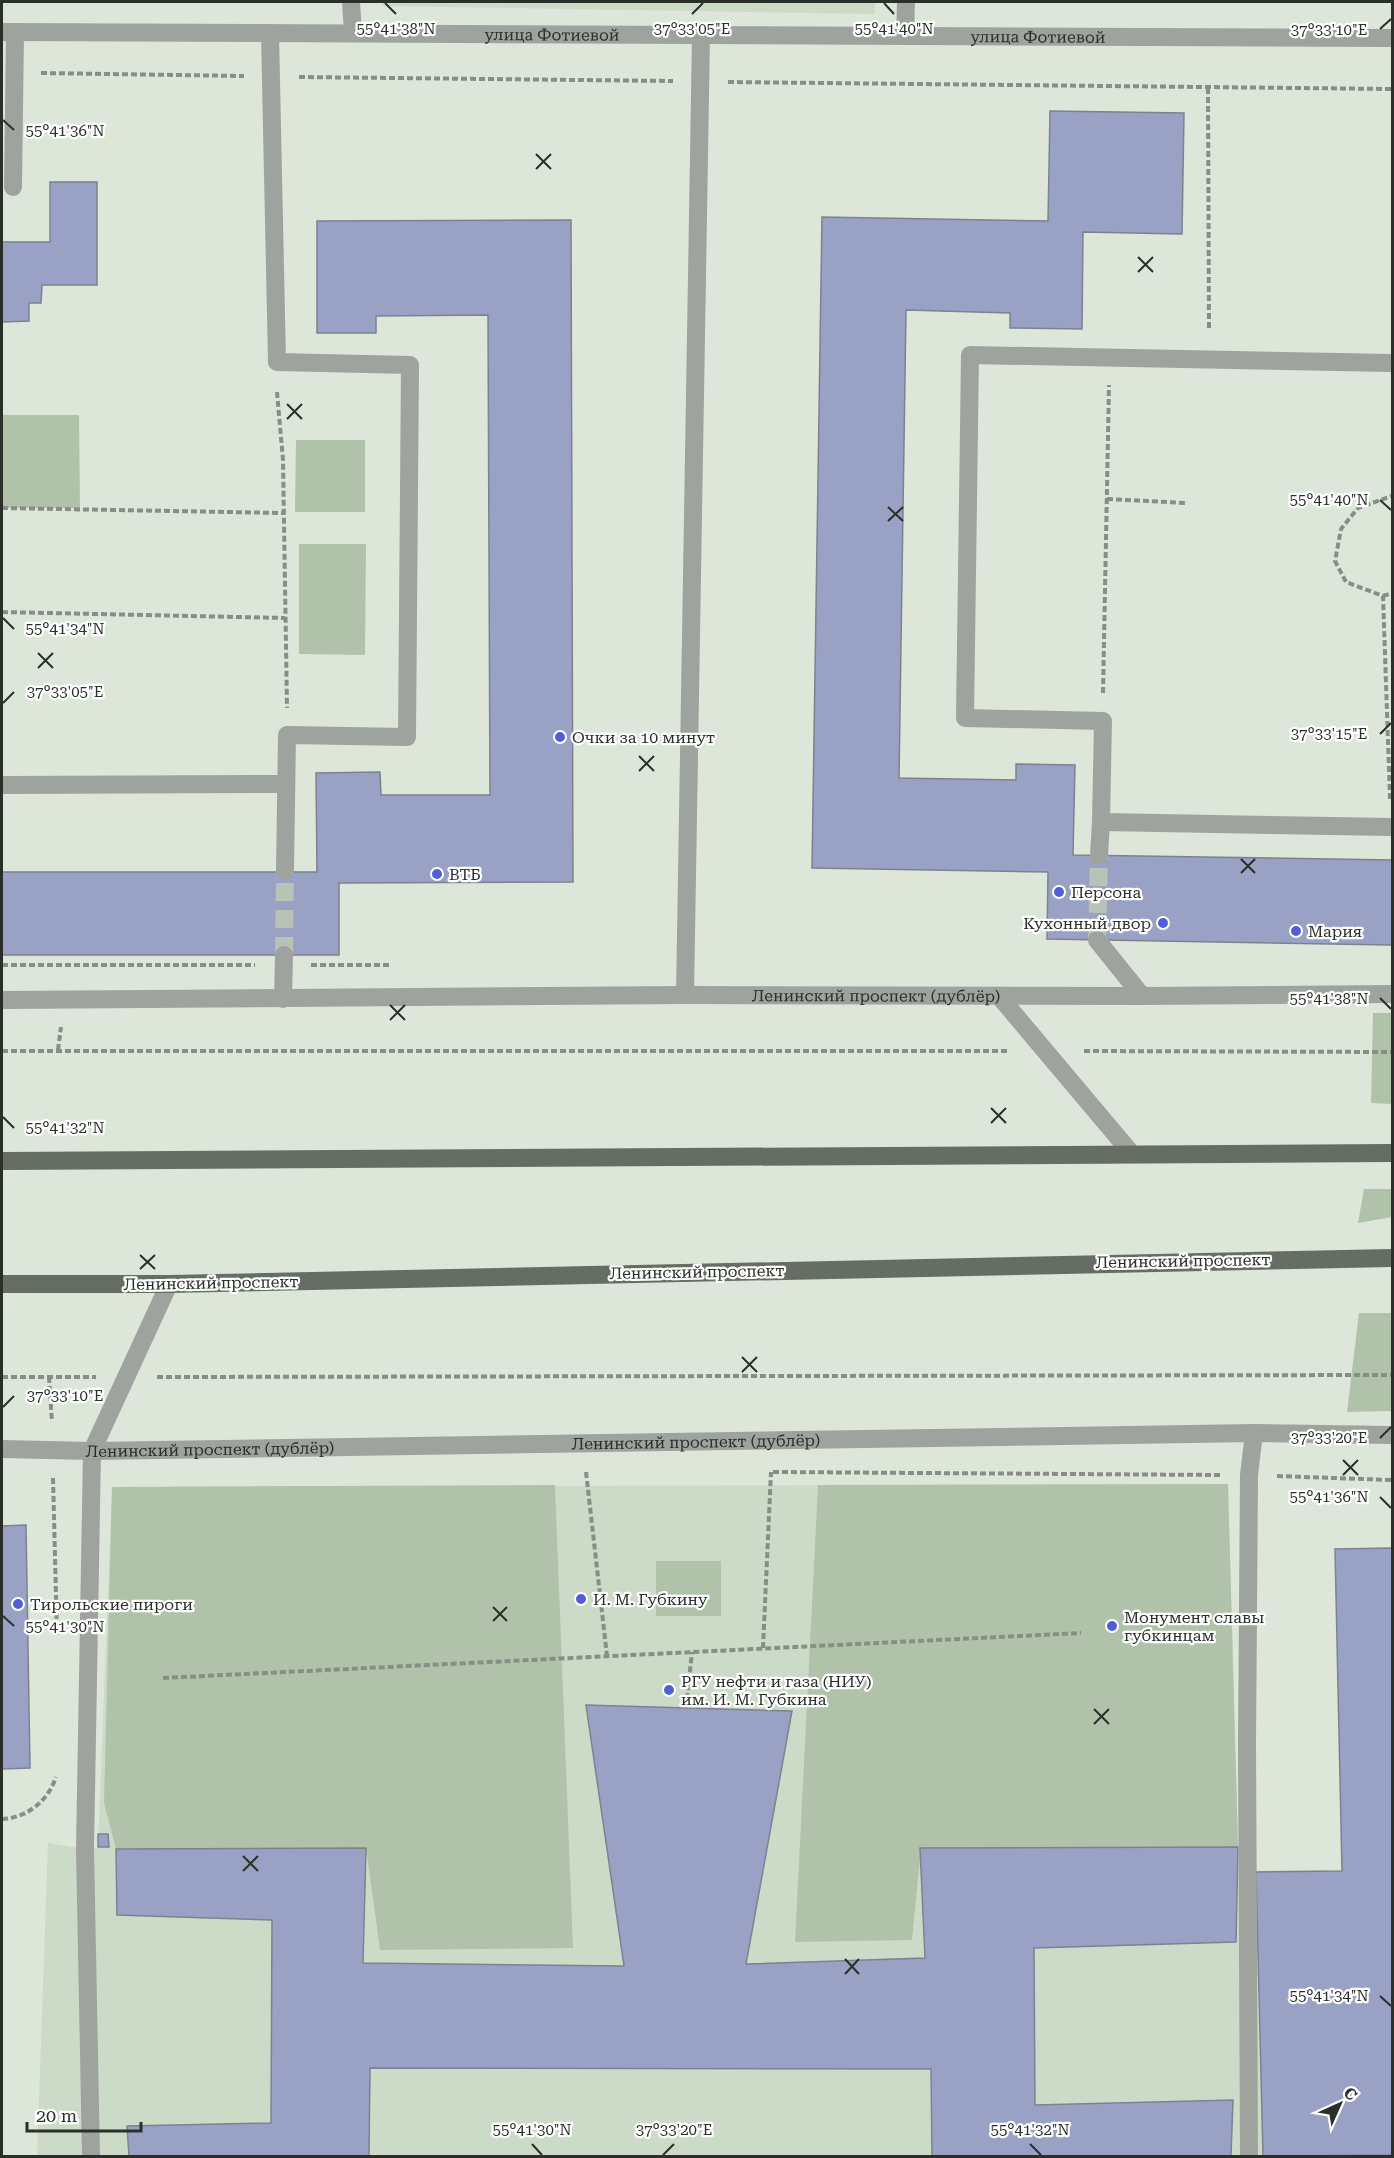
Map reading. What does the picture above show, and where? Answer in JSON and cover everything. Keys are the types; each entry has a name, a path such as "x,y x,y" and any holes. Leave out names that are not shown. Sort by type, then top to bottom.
{"main road":[{"path":"2,1161 1392,1153"},
{"name":"Ленинский проспект","path":"2,1284 169,1284 1392,1258"}],"street":[{"path":"351,2 352,33"},
{"path":"905,36 906,2"},
{"path":"8,32 13,187"},
{"name":"улица Фотиевой","path":"8,32 1392,38"},
{"path":"270,33 277,362 410,365 406,737 287,735 285,872"},
{"path":"685,995 701,34"},
{"path":"1099,855 1103,721 965,718 970,355 1392,363"},
{"path":"2,784 286,784"},
{"path":"1101,822 1392,827"},
{"path":"1097,940 1142,996"},
{"path":"283,999 284,955"},
{"name":"Ленинский проспект (дублёр)","path":"2,1000 685,995 1392,994"},
{"path":"999,996 1132,1154"},
{"path":"91,2157 85,1849 92,1451 169,1284"},
{"path":"1249,2157 1247,1743 1249,1475 1254,1433"},
{"name":"Ленинский проспект (дублёр)","path":"2,1449 92,1451 1254,1433 1392,1435"}],"path":[{"path":"1208,88 1209,359"},
{"path":"1103,721 1109,357"},
{"path":"277,404 283,460 287,735"},
{"path":"1392,496 1358,508 1341,529 1335,561 1346,582 1383,596 1392,593"},
{"path":"1107,499 1186,502"},
{"path":"2,508 284,513"},
{"path":"1383,596 1392,827"},
{"path":"2,612 285,618"},
{"path":"2,1051 1392,1052"},
{"path":"2,1377 1392,1375"},
{"path":"49,1377 54,1450"},
{"path":"52,1468 57,1644"},
{"path":"585,1471 607,1656"},
{"path":"763,1648 771,1472"},
{"path":"163,1678 1081,1633"},
{"path":"686,1708 692,1652"},
{"path":"2,1819 15,1818 39,1805 53,1786 58,1770"}],"shaded area":[{"path":"382,2 875,2 875,14 382,6"},
{"path":"2,415 79,415 80,508 2,508"},
{"path":"296,440 365,440 365,512 295,512"},
{"path":"299,544 366,544 365,655 299,654"},
{"path":"1373,1013 1392,1013 1392,1104 1371,1103"},
{"path":"1364,1189 1392,1189 1392,1217 1358,1223"},
{"path":"1359,1313 1392,1313 1392,1411 1347,1412"},
{"name":"РГУ нефти и газа (НИУ) им. И. М. Губкина","path":"1228,1484 1239,1871 1342,1870 1336,1550 1392,1549 1392,2156 37,2156 48,1843 85,1849 98,1848 112,1487"},
{"path":"1228,1484 1238,1847 921,1848 912,1940 795,1942 818,1485"},
{"path":"555,1485 573,1948 380,1950 366,1848 116,1849 104,1803 112,1487"},
{"path":"656,1561 721,1561 721,1616 656,1616"}],"building":[{"path":"1050,111 1184,113 1182,234 1083,232 1082,329 1010,328 1010,313 906,310 899,778 1016,780 1016,764 1075,765 1073,855 1392,860 1392,945 1047,939 1048,872 812,868 822,217 1048,221"},
{"path":"50,182 97,182 97,285 42,285 41,303 29,303 29,321 2,322 2,242 50,242"},
{"path":"571,220 573,882 339,883 339,955 2,955 2,872 317,872 316,773 380,772 381,795 490,795 488,315 376,316 376,333 317,333 317,221"},
{"path":"26,1525 30,1768 2,1769 2,1526"},
{"path":"1392,1548 1392,2155 1263,2156 1256,1872 1342,1871 1335,1549"},
{"path":"586,1705 792,1711 746,1964 925,1958 920,1848 1238,1847 1236,1942 1034,1948 1035,2105 1233,2100 1231,2156 932,2156 931,2069 370,2068 369,2156 129,2156 127,2126 271,2123 272,1920 117,1915 116,1849 366,1848 363,1963 624,1966"},
{"path":"98,1834 108,1834 109,1847 98,1847"}],"tunnel":[{"path":"1097,940 1099,855"},
{"path":"284,955 285,871"}],"place":[{"name":"Очки за 10 минут","path":"560,737"},
{"name":"ВТБ","path":"437,874"},
{"name":"Персона","path":"1059,892"},
{"name":"Кухонный двор","path":"1163,923"},
{"name":"Мария","path":"1296,931"},
{"name":"И. М. Губкину","path":"581,1599"},
{"name":"Тирольские пироги","path":"18,1604"},
{"name":"Монумент славы губкинцам","path":"1112,1626"},
{"name":"РГУ нефти и газа (НИУ) им. И. М. Губкина","path":"669,1690"}]}
